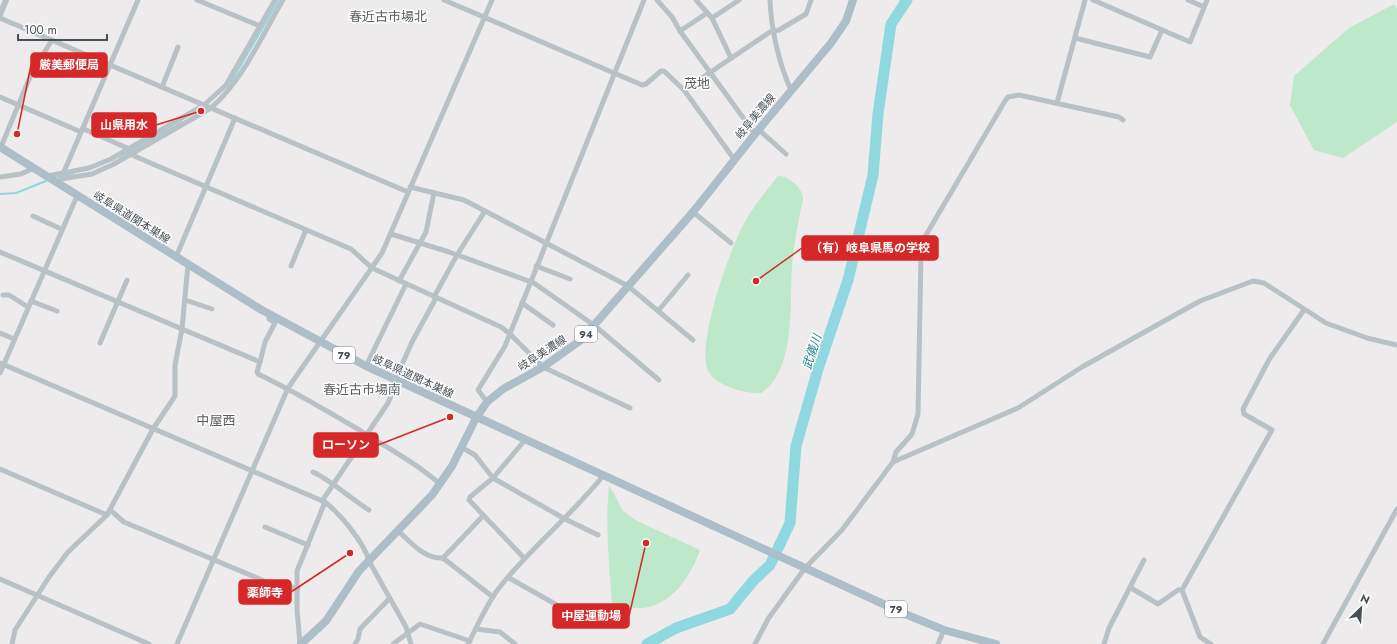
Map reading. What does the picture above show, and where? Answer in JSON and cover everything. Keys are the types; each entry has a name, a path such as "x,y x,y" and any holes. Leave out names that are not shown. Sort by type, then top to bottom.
{"main road":[{"name":"岐阜美濃線","path":"300,644 326,621 350,583 440,484 476,418 487,402 503,389 543,368 581,340 595,326 693,212 756,131 831,43 846,21 853,0"},
{"name":"岐阜県道関本巣線","path":"0,147 48,176 61,177 77,196 270,314 320,342 366,366 476,418 802,567"},
{"name":"79","path":"802,567 944,630 996,644"}],"street":[{"path":"0,15 6,0"},
{"path":"61,177 138,0"},
{"path":"198,0 260,26"},
{"path":"48,176 61,177 92,174 204,105 226,85 275,0"},
{"path":"61,177 89,168 129,152 211,108 223,98 236,81 283,0"},
{"path":"444,0 615,72 642,85 646,84 661,71 664,71 684,90 734,159"},
{"path":"176,644 288,388 382,253 492,0"},
{"path":"487,402 478,390 505,346 644,0"},
{"path":"657,0 672,17 680,31 710,72 756,131 786,154"},
{"path":"696,0 712,18 731,58"},
{"path":"712,18 739,0"},
{"path":"770,0 774,31 784,76 791,90"},
{"path":"684,90 774,31 779,30 806,14 811,0"},
{"path":"1057,103 1085,0"},
{"path":"1093,0 1190,42 1208,0"},
{"path":"1188,0 1204,7"},
{"path":"680,31 706,13"},
{"path":"0,18 409,190 434,193 464,200 628,286 693,340"},
{"path":"1075,38 1150,57 1162,30"},
{"path":"0,147 32,72 52,40"},
{"path":"162,87 178,47"},
{"path":"755,644 768,619 802,567 842,530 893,462 896,452 912,434 918,414 921,253 926,232 1008,97 1014,95 1057,103 1119,117 1123,120"},
{"path":"0,97 82,130 205,187 351,249 372,268 501,328 510,334 543,368 630,408"},
{"path":"176,257 235,118"},
{"path":"0,177 21,174 34,168"},
{"path":"399,281 426,232 434,193"},
{"path":"0,373 2,364 77,196"},
{"path":"300,644 297,571 324,502 333,485 388,403 413,340 457,255 485,211"},
{"path":"693,212 731,243"},
{"path":"33,216 61,229"},
{"path":"291,266 306,230"},
{"path":"391,234 457,255 530,282 595,326 659,380"},
{"path":"0,252 260,362"},
{"path":"12,644 15,630 68,552 109,512 153,429 175,396 175,365 182,329 188,264"},
{"path":"536,266 570,279"},
{"path":"658,311 688,275"},
{"path":"100,343 127,280"},
{"path":"893,462 1018,408 1082,367 1200,301 1232,288 1258,281 1264,283 1304,310 1340,329 1367,338 1397,345"},
{"path":"366,366 406,284"},
{"path":"2,295 9,295 28,307"},
{"path":"185,300 212,309"},
{"path":"31,301 57,311"},
{"path":"522,303 554,325"},
{"path":"1131,588 1158,604 1178,590 1182,590 1272,430 1244,414 1243,409 1270,358 1304,310"},
{"path":"270,314 269,319 275,323 265,342 257,372 258,374 288,388 367,435 416,465 440,484"},
{"path":"0,333 14,339"},
{"path":"2,364 324,502 342,518 367,553 369,561 389,599 406,626 411,644"},
{"path":"524,440 493,478 470,497 469,500 524,558"},
{"path":"461,447 474,455 493,478 565,519 598,535"},
{"path":"0,469 109,512 124,522 276,586 298,588"},
{"path":"313,472 369,510"},
{"path":"394,644 407,632 420,624 424,624 469,642 492,597 524,558 565,519 603,476"},
{"path":"1323,644 1397,509"},
{"path":"398,531 421,552 432,559 443,558 483,516"},
{"path":"265,527 308,545"},
{"path":"443,558 492,597"},
{"path":"1104,644 1109,628 1131,588 1144,560"},
{"path":"509,578 557,605 601,620"},
{"path":"0,579 149,644"},
{"path":"1182,590 1200,637 1211,644"},
{"path":"355,644 358,639 360,629 389,599"},
{"path":"476,629 500,632 515,644"},
{"path":"938,644 944,630"}],"green space":[{"path":"1394,4 1397,8 1397,122 1343,158 1314,150 1290,105 1294,76 1349,28"},
{"path":"778,176 782,176 794,183 800,190 803,198 793,255 791,309 787,349 781,367 773,382 761,393 755,393 738,390 722,384 715,379 707,368 705,354 711,316 724,271 732,250 739,233 753,208"},
{"path":"609,485 623,511 637,521 700,550 686,579 672,595 653,606 638,608 612,604 607,530"}],"waterway":[{"path":"231,82 279,0"},
{"name":"武儀川","path":"647,644 676,628 730,609 753,581 770,565 790,523 796,446 818,369 848,280 873,175 878,114 891,24 907,0"},
{"path":"119,157 182,122"},
{"path":"58,177 74,173"},
{"path":"0,194 16,193 46,181"}],"place":[{"name":"山県用水","path":"201,111"},
{"name":"厳美郵便局","path":"17,134"},
{"name":"（有）岐阜県馬の学校","path":"756,281"},
{"name":"ローソン","path":"450,417"},
{"name":"中屋運動場","path":"646,543"},
{"name":"薬師寺","path":"350,553"}],"district":[{"name":"春近古市場北","path":"388,16"},
{"name":"茂地","path":"697,83"},
{"name":"春近古市場南","path":"362,389"},
{"name":"中屋西","path":"216,420"}]}
